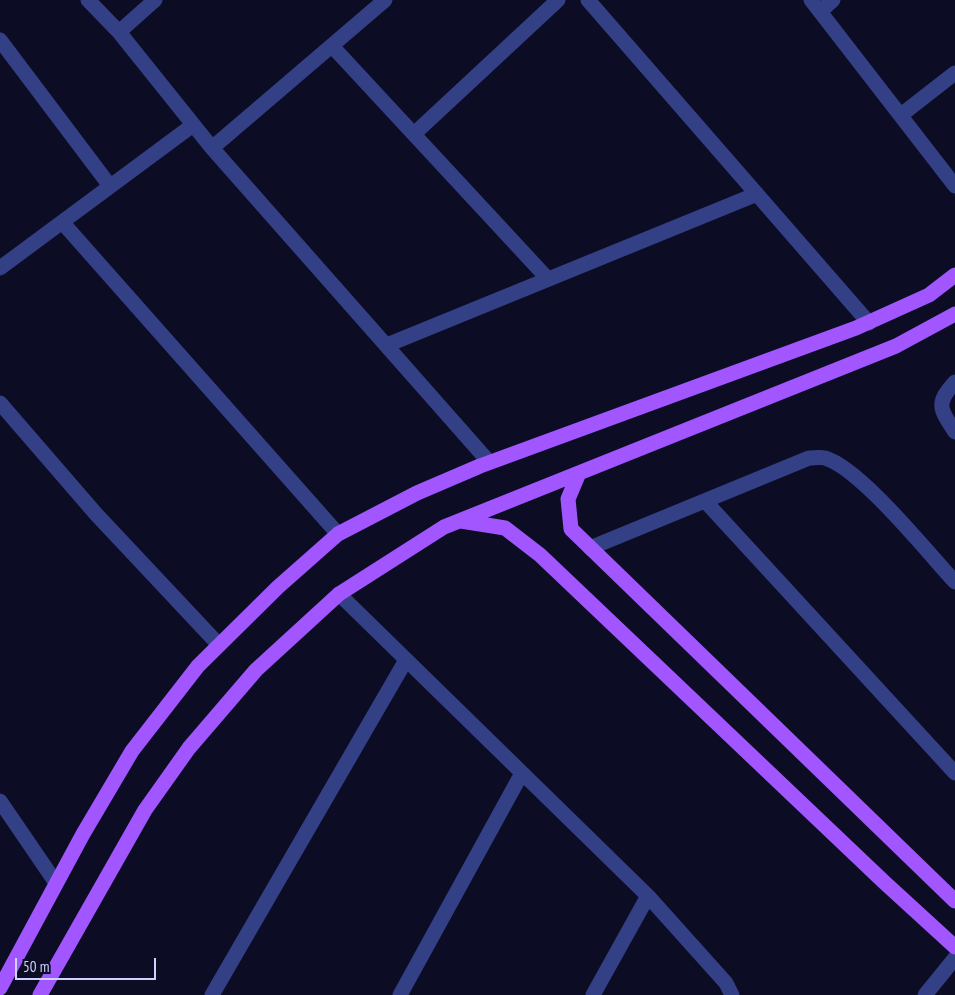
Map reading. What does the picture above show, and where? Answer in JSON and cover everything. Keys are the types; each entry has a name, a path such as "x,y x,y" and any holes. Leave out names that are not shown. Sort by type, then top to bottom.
{"main road":[{"path":"0,988 56,884 132,751 198,666 278,586 338,534 416,493 489,462 868,322 929,295 955,275"},
{"path":"40,995 146,810 189,748 256,670 339,594 444,528 896,346 955,314"},
{"path":"579,473 568,499 571,529 955,901"},
{"path":"460,521 505,528 540,555 884,882 955,947"}],"street":[{"path":"88,0 119,32 212,148 489,462"},
{"path":"119,32 155,0"},
{"path":"212,148 385,0"},
{"path":"414,134 558,0"},
{"path":"588,0 868,322"},
{"path":"833,0 816,5 955,186"},
{"path":"0,40 110,186"},
{"path":"332,46 548,279"},
{"path":"901,115 955,73"},
{"path":"0,268 193,125"},
{"path":"387,345 757,194"},
{"path":"62,222 338,534"},
{"path":"955,382 943,395 940,403 944,415 955,432"},
{"path":"0,403 96,514 219,646"},
{"path":"590,548 809,458 824,458 839,466 868,487 955,582"},
{"path":"705,501 955,773"},
{"path":"339,594 648,896 726,983 732,995"},
{"path":"212,995 406,660"},
{"path":"400,995 522,773"},
{"path":"0,801 56,884"},
{"path":"593,995 648,896"},
{"path":"925,995 955,958"}]}
